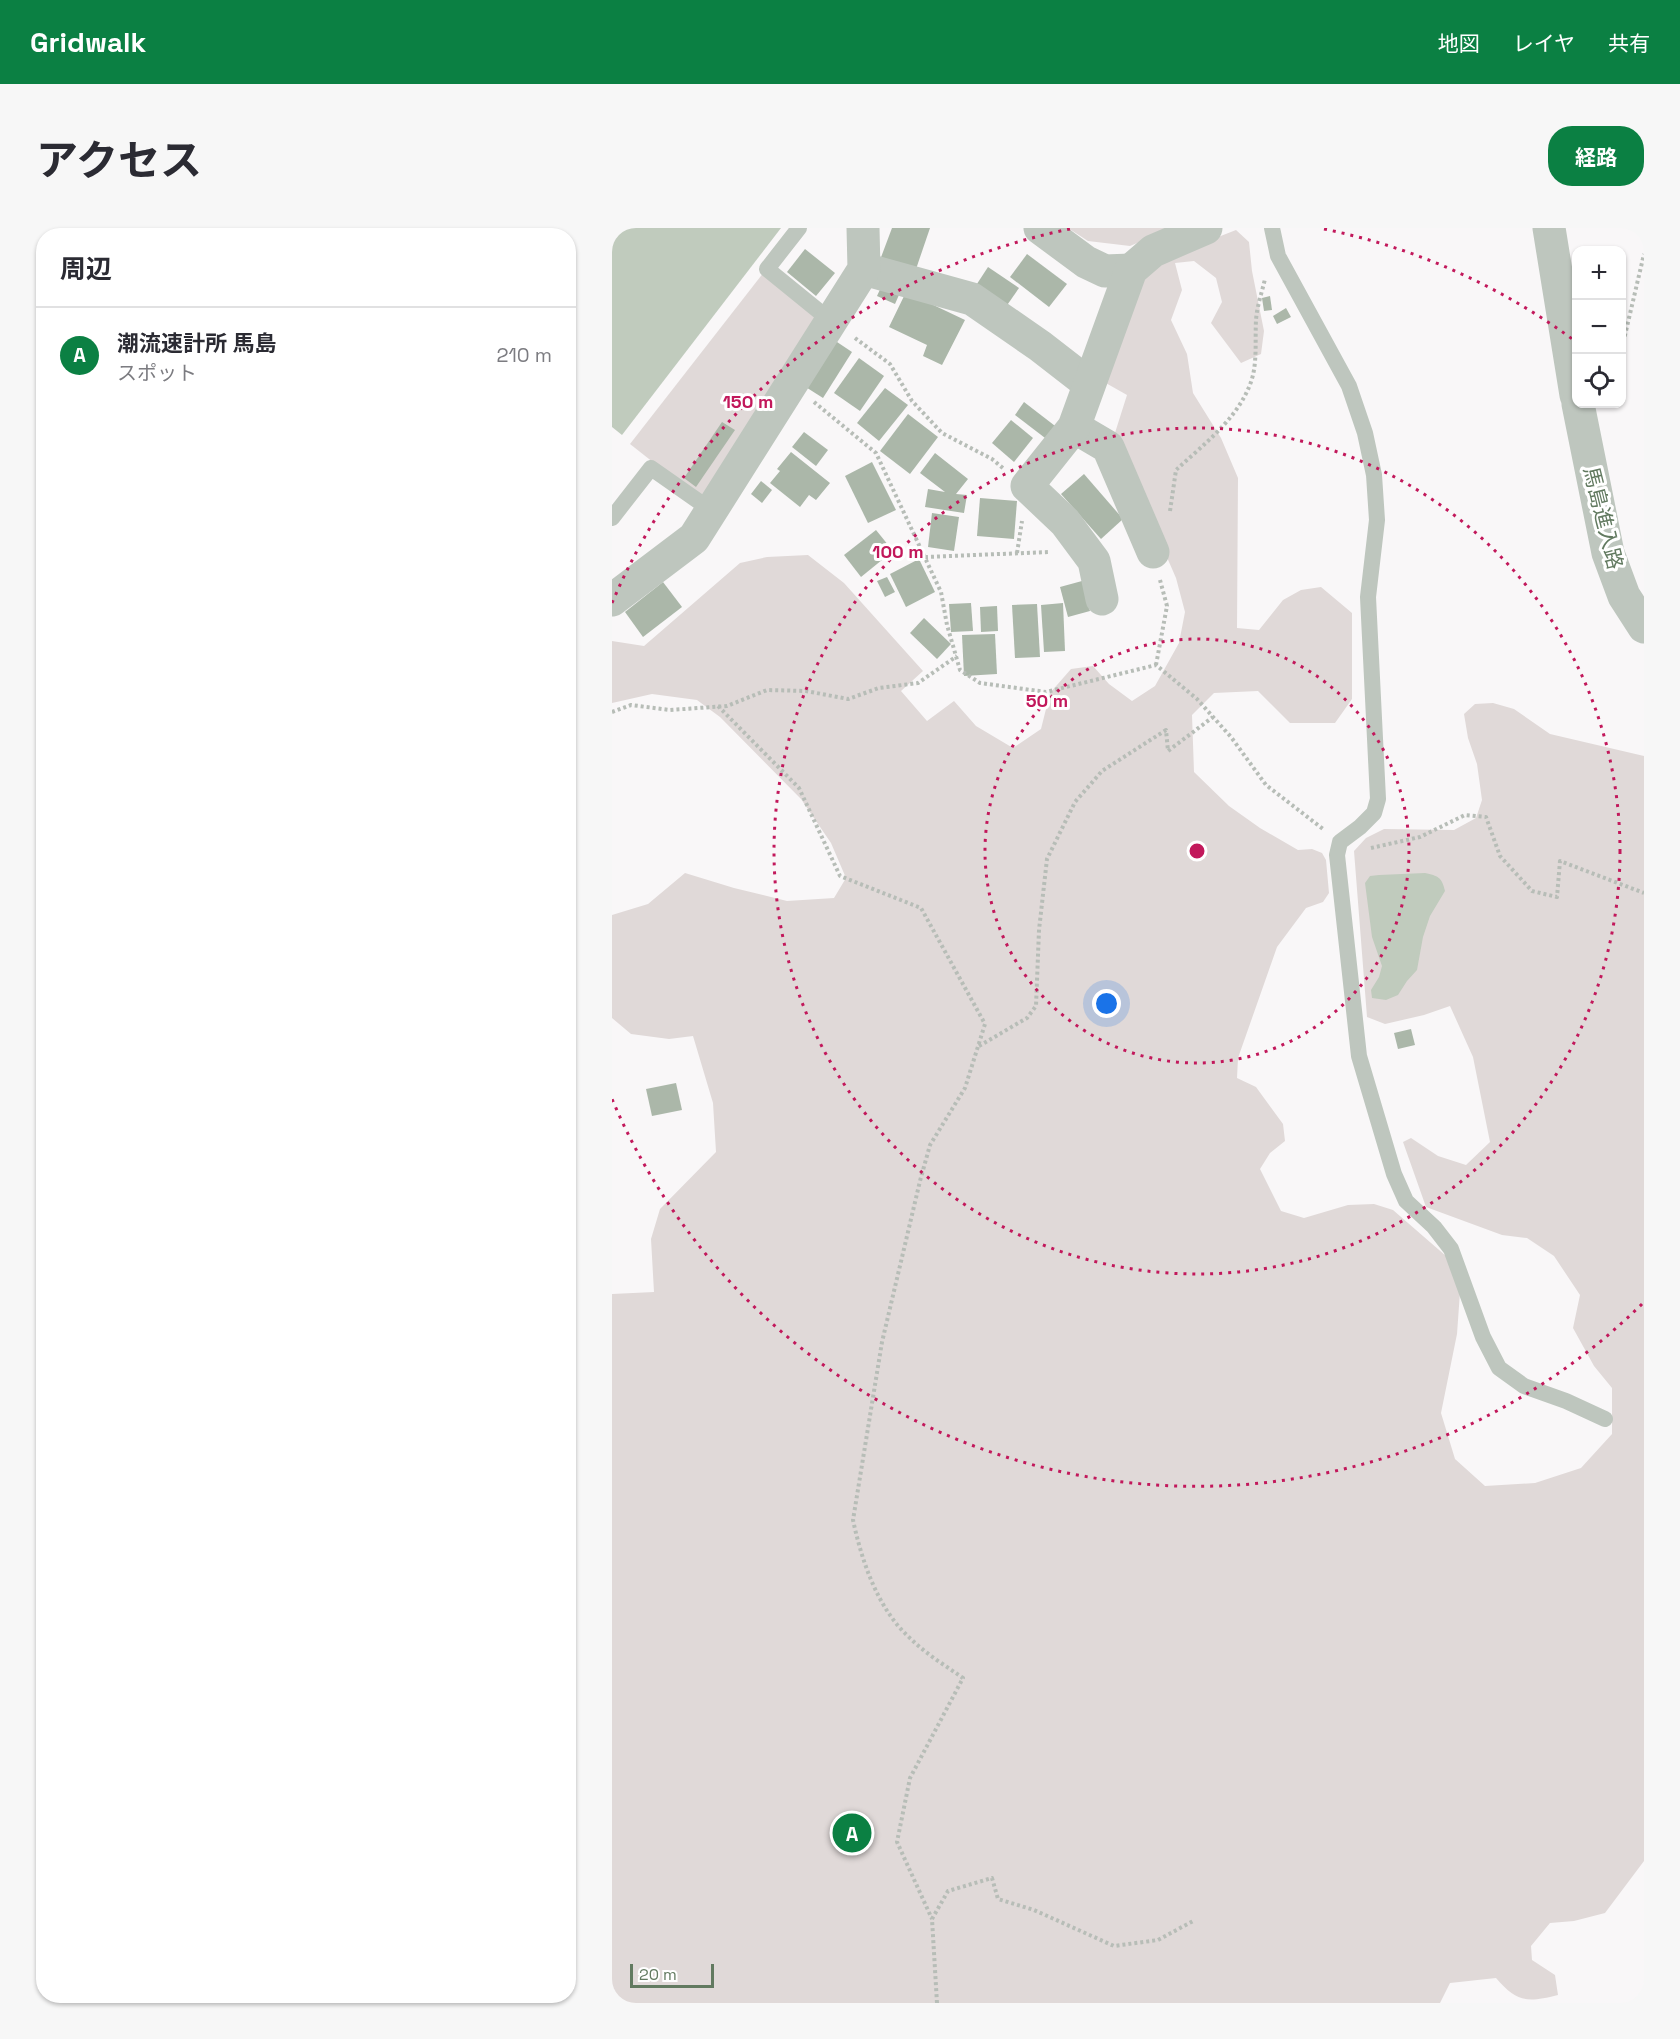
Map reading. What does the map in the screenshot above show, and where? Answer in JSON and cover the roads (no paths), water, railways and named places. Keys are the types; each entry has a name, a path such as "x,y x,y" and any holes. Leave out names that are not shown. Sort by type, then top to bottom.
{"street":[{"path":"612,600 694,538 864,269 863,228"},
{"path":"1040,228 1086,262 1105,271 1131,270"},
{"path":"1102,599 1094,561 1065,522 1027,486 1074,427 1131,270 1153,251 1206,228"},
{"path":"1549,228 1572,370"},
{"path":"864,269 972,299 1040,346 1089,384"},
{"name":"馬島進入路","path":"1579,408 1608,553 1624,596 1644,627"},
{"path":"1074,427 1108,447 1153,552"}],"lane":[{"path":"799,228 767,269 831,321"},
{"path":"1272,228 1278,255 1349,386 1365,433 1374,475 1377,520 1368,597 1378,799 1374,813 1338,849 1359,1056 1394,1174 1406,1200 1434,1227 1451,1249 1483,1338 1498,1368 1524,1386 1566,1401 1605,1419"},
{"path":"612,519 651,468 711,510"}],"place":[{"name":"潮流速計所 馬島","path":"852,1833"}]}
